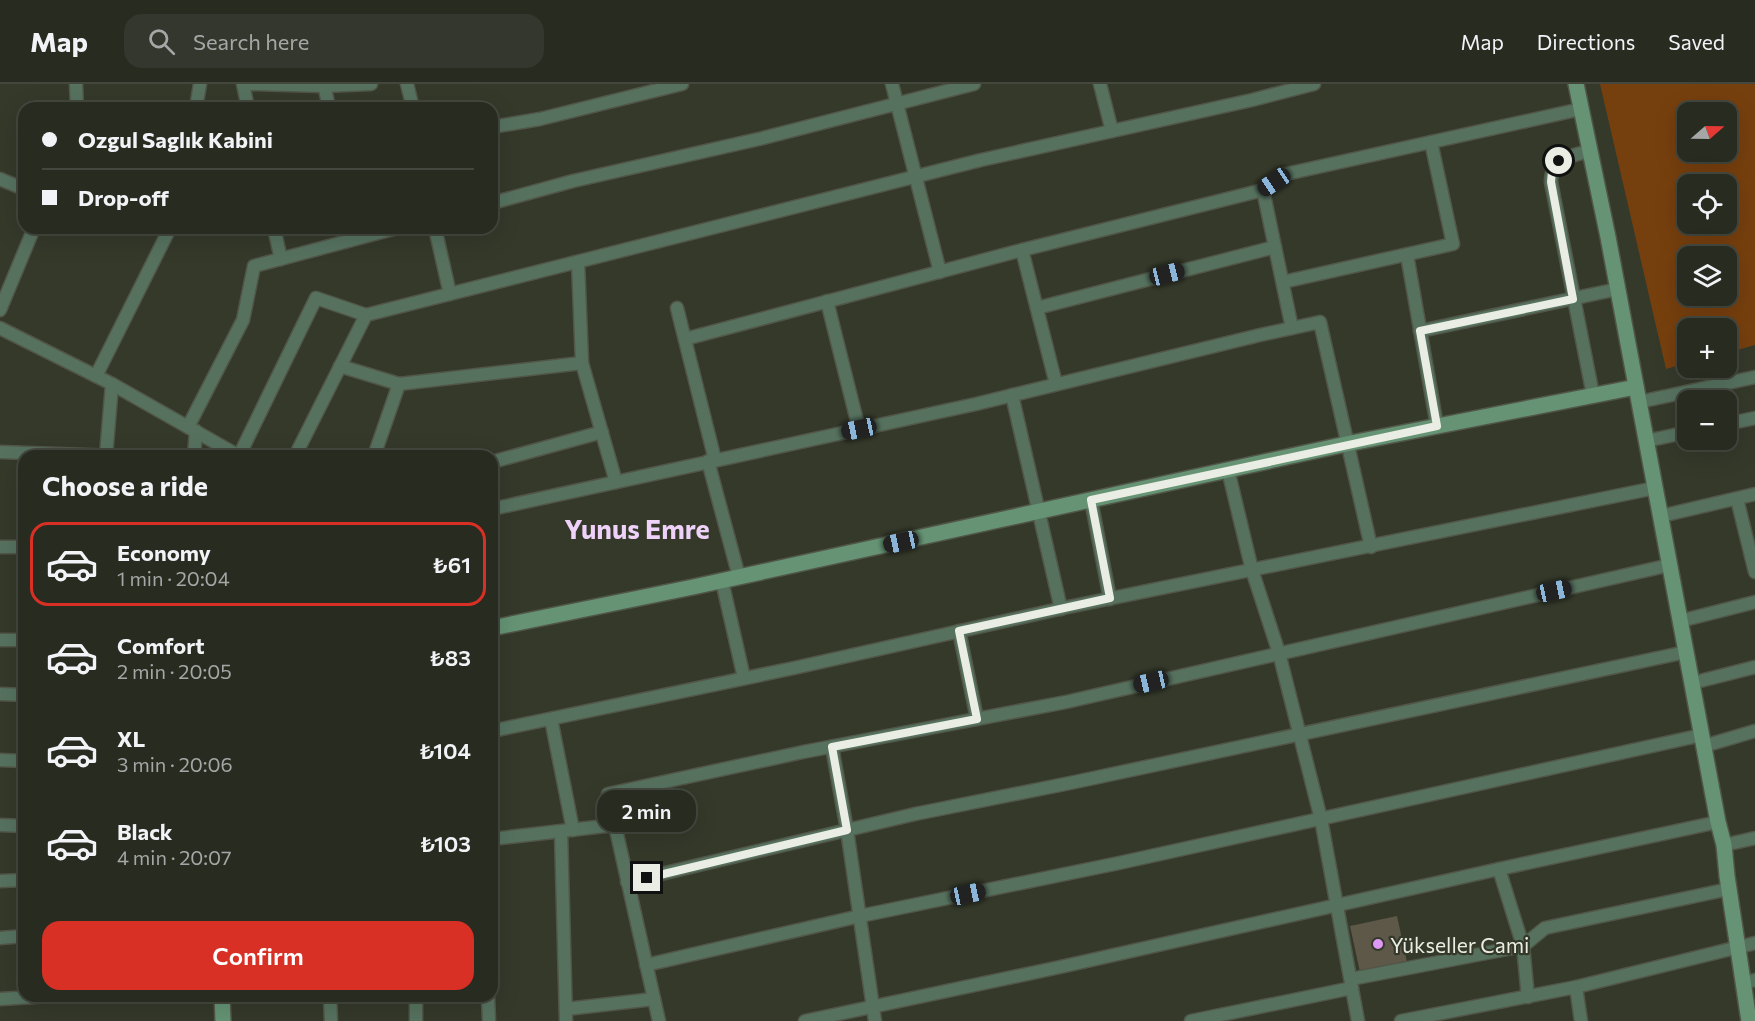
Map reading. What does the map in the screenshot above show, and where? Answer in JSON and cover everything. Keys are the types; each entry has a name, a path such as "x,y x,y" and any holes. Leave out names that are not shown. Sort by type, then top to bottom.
{"main road":[{"path":"1576,84 1618,289 1724,845 1738,947 1749,982 1749,1021"},
{"path":"498,627 722,581 1346,444 1593,395 1637,394"},
{"path":"222,1002 224,1021"}],"street":[{"path":"76,84 77,102"},
{"path":"197,102 200,84"},
{"path":"243,84 247,102"},
{"path":"251,84 371,84"},
{"path":"407,84 412,102"},
{"path":"498,127 540,119 682,84"},
{"path":"892,84 940,272"},
{"path":"498,201 573,181 763,138 974,84"},
{"path":"1101,84 1112,131"},
{"path":"242,450 316,298 366,315 741,219 1314,84"},
{"path":"324,85 328,102"},
{"path":"685,339 1022,250 1263,190 1286,174 1581,109"},
{"path":"1283,282 1453,244 1431,142"},
{"path":"1590,151 1564,157 1555,166 1551,176 1593,395"},
{"path":"0,180 18,187"},
{"path":"1263,190 1292,328"},
{"path":"0,310 32,234"},
{"path":"96,376 167,234"},
{"path":"275,234 281,259"},
{"path":"194,450 192,429 243,321 254,266 375,234"},
{"path":"436,234 450,294"},
{"path":"1037,308 1275,247"},
{"path":"1022,250 1056,384"},
{"path":"1407,255 1437,426"},
{"path":"579,262 582,363 616,482"},
{"path":"1420,331 1618,289"},
{"path":"827,301 859,429"},
{"path":"677,308 739,577"},
{"path":"298,450 366,315"},
{"path":"498,508 1012,395 1320,322 1371,547"},
{"path":"0,328 112,384 229,450"},
{"path":"340,366 399,384 582,363"},
{"path":"1637,394 1755,377"},
{"path":"106,450 112,384"},
{"path":"376,450 399,384"},
{"path":"1012,395 1061,609"},
{"path":"1737,422 1755,418"},
{"path":"498,460 602,432"},
{"path":"1646,441 1677,434"},
{"path":"0,453 18,454"},
{"path":"1228,470 1252,570 1279,653 1321,819 1358,1021"},
{"path":"498,730 1110,598 1655,488"},
{"path":"1661,516 1755,494"},
{"path":"1737,499 1751,540 1755,572"},
{"path":"1091,500 1110,598"},
{"path":"0,547 18,547"},
{"path":"659,1021 608,794 832,747 1066,702 1670,565"},
{"path":"722,581 744,678"},
{"path":"1680,621 1755,602"},
{"path":"959,631 977,719"},
{"path":"0,640 18,640"},
{"path":"627,882 915,814 1686,652"},
{"path":"1692,683 1755,667"},
{"path":"0,694 18,695"},
{"path":"551,719 567,831 566,1015 654,999"},
{"path":"646,964 860,916 1321,819 1755,731"},
{"path":"832,747 847,830 875,1021"},
{"path":"0,760 18,761"},
{"path":"805,1021 1060,968 1718,822"},
{"path":"0,825 18,826"},
{"path":"498,838 614,825"},
{"path":"1724,845 1755,838"},
{"path":"1499,869 1523,946 1528,997"},
{"path":"0,881 18,880"},
{"path":"1191,1021 1351,983 1523,946 1545,928 1729,889"},
{"path":"0,938 18,936"},
{"path":"1401,1021 1576,987 1755,943"},
{"path":"1576,987 1581,1021"},
{"path":"0,999 18,998"},
{"path":"330,1002 331,1021"},
{"path":"416,1002 416,1021"},
{"path":"488,1002 489,1021"}],"shaded area":[{"path":"1600,84 1755,84 1755,345 1737,350 1737,318 1677,318 1677,366 1666,369"}],"building":[{"name":"Yükseller Cami","path":"1397,916 1407,962 1360,972 1350,926"}],"place":[{"name":"Yükseller Cami","path":"1378,944"}],"district":[{"name":"Yunus Emre","path":"637,528"}],"route":[{"path":"647,878 847,830 832,747 977,719 959,631 1110,598 1091,500 1437,426 1420,331 1573,299 1551,182 1552,171 1559,161"}]}
